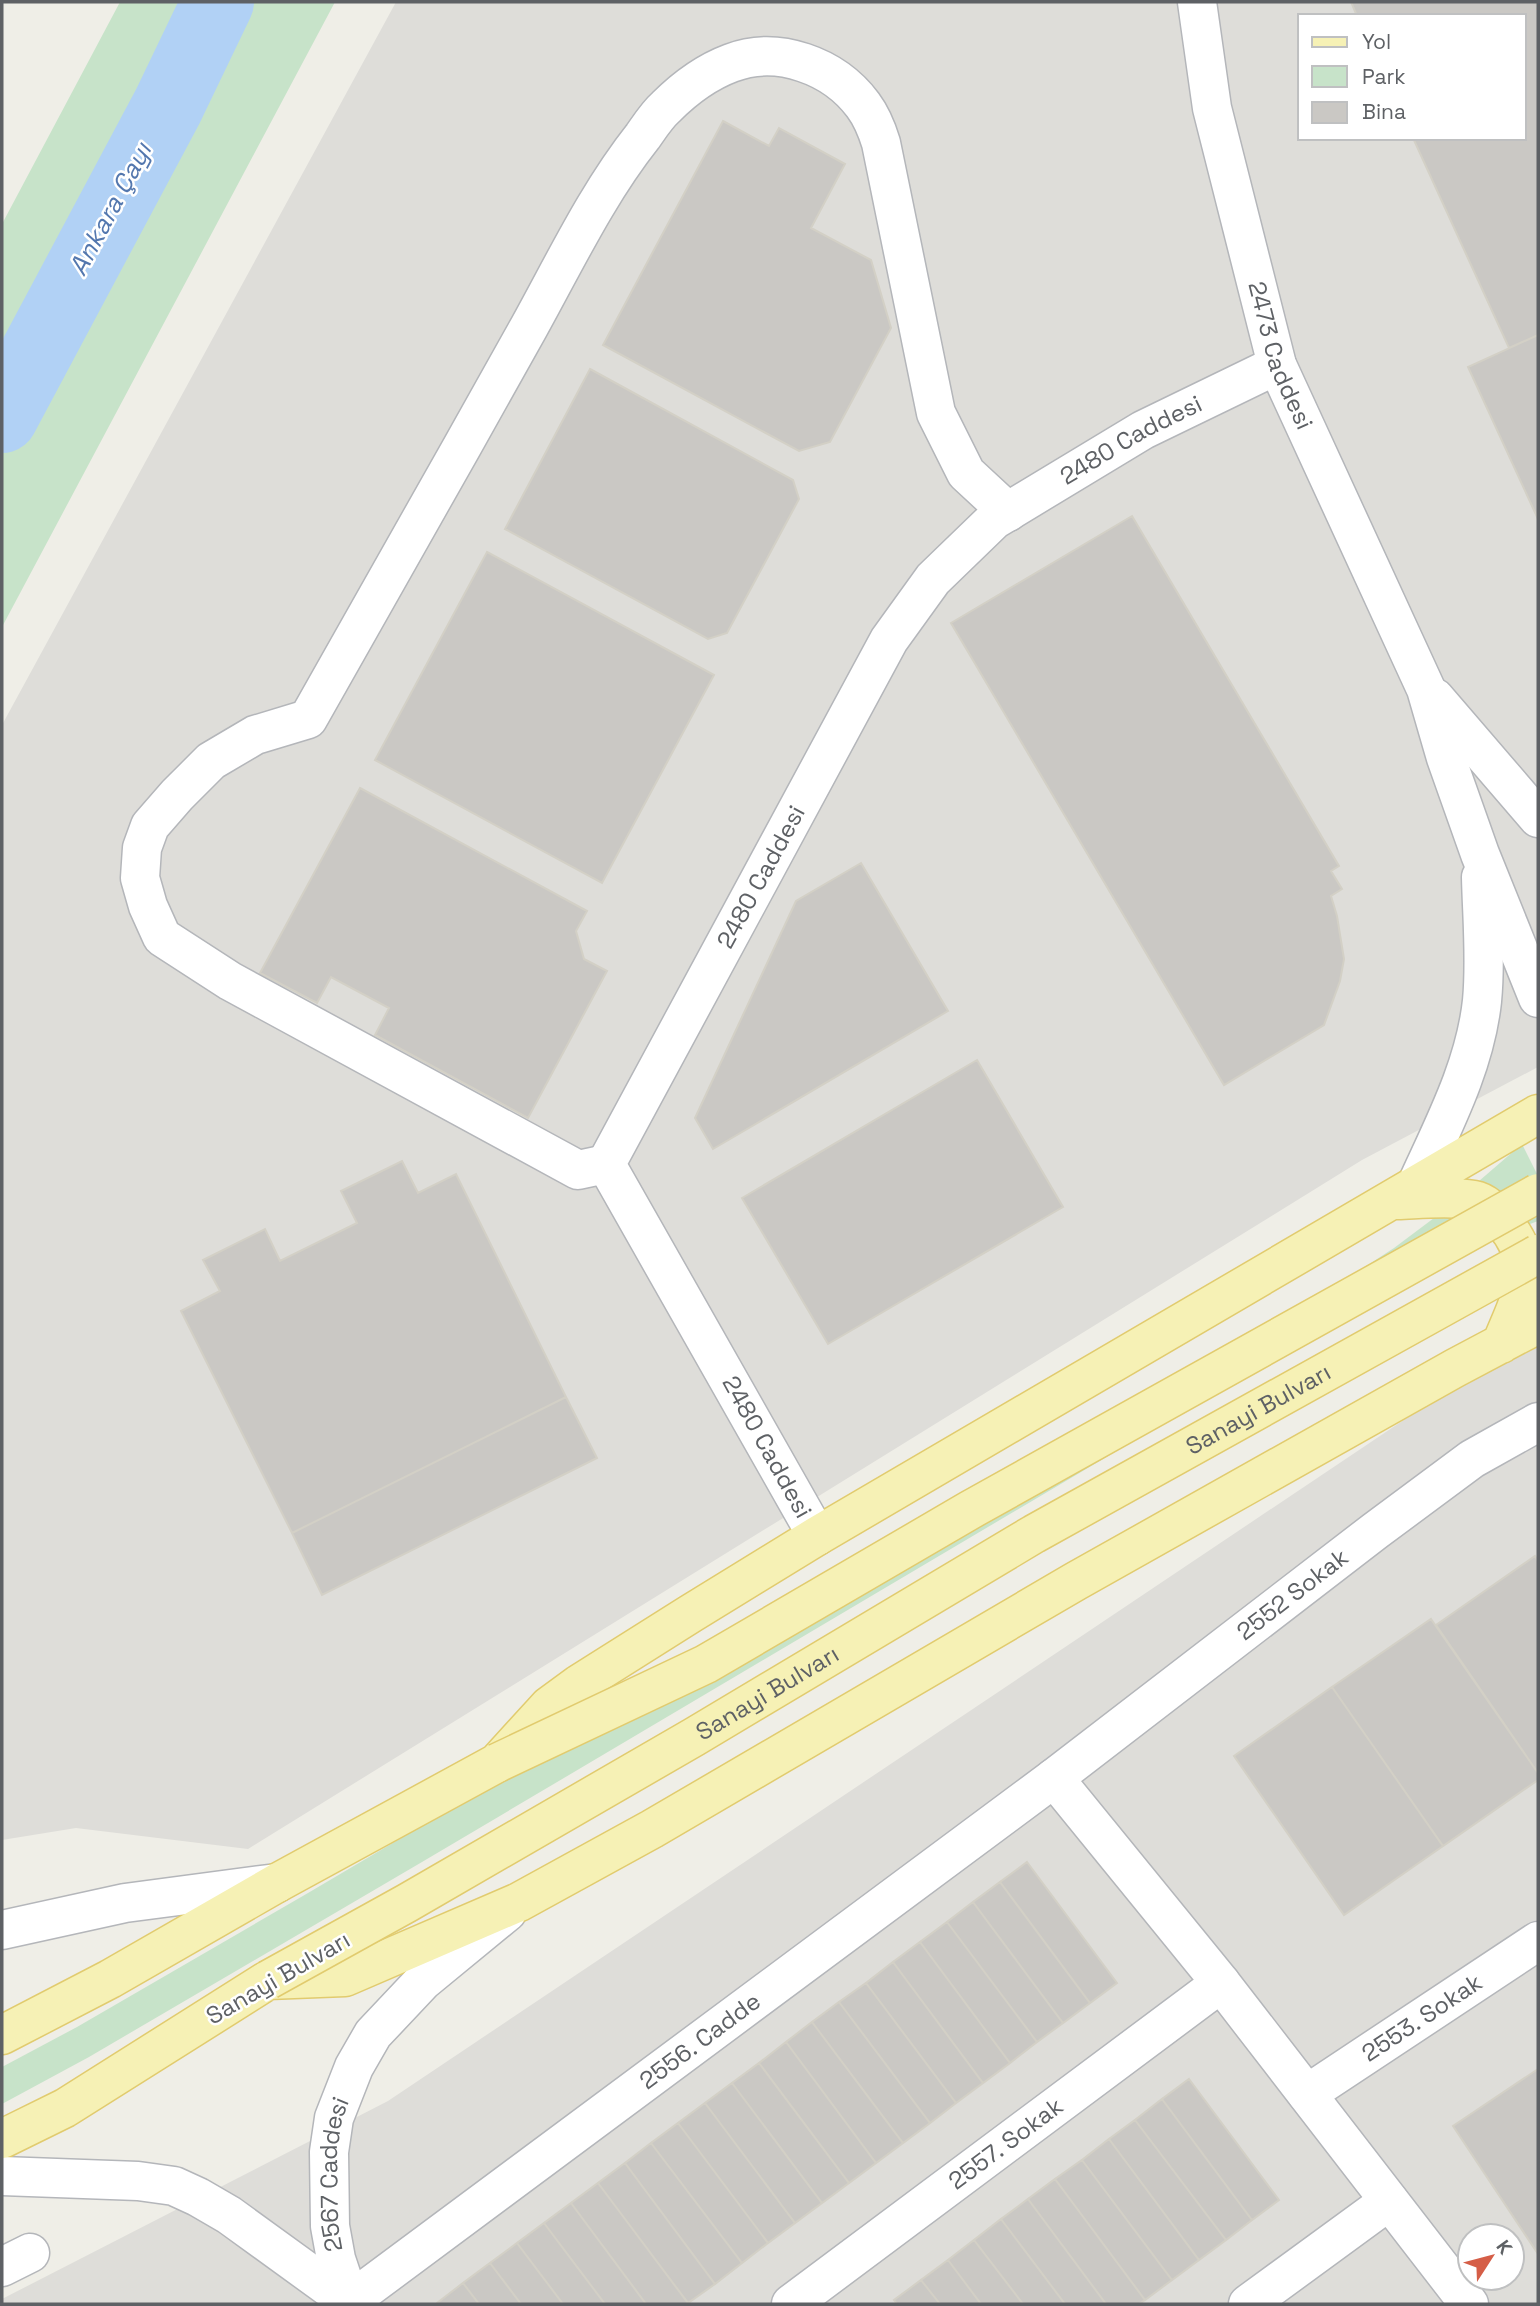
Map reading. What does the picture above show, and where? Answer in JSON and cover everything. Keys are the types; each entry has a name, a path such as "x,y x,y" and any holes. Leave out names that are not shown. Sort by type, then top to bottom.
{"main road":[{"path":"497,1763 549,1706 579,1684 817,1536 1538,1114"},
{"path":"268,1980 345,1977 519,1902 652,1829 1076,1581 1527,1331 1520,1300 1527,1273 1519,1244 1508,1227 1491,1209 1476,1200 1405,1194"},
{"path":"2,2035 110,1979 277,1883 497,1763 706,1664 970,1510 1538,1194"},
{"name":"Sanayi Bulvarı","path":"2,2139 65,2108 268,1980 706,1730 1034,1534 1538,1254"}],"street":[{"name":"2473 Caddesi","path":"1197,2 1212,108 1277,365 1426,689 1446,758 1480,854 1538,998"},
{"path":"606,1164 578,1170 230,981 162,937 148,906 140,878 142,848 150,826 211,761 255,735 308,719 618,167 665,108 710,72 733,62 758,57 783,57 808,63 831,75 864,106 881,143 936,413 966,473 1008,512"},
{"name":"2480 Caddesi","path":"817,1536 606,1164 889,640 933,579 994,520 1143,430 1277,365"},
{"name":"2473 Caddesi","path":"1426,689 1538,818"},
{"path":"1405,1194 1449,1113 1471,1055 1482,1001 1480,854"},
{"name":"2552 Sokak","path":"1054,1778 1461,1467 1538,1422"},
{"path":"1054,1778 1221,1983 1469,2304"},
{"name":"2556. Cadde","path":"349,2303 1054,1778"},
{"path":"2,1930 125,1903 277,1883"},
{"name":"2567 Caddesi","path":"349,2303 330,2226 328,2152 334,2118 354,2067 373,2034 423,1981 519,1902"},
{"name":"2553. Sokak","path":"1307,2094 1538,1941"},
{"name":"2557. Sokak","path":"791,2304 1221,1983"},
{"name":"2567 Caddesi","path":"2,2176 138,2181 174,2186 229,2215 288,2255 349,2303"},
{"path":"1248,2304 1389,2200"}],"shaded area":[{"path":"396,2 1538,2 1538,1067 1362,1160 248,1849 76,1828 2,1840 2,725"},
{"path":"1538,1330 1538,2304 2,2304 2,2299 388,2101"}],"green space":[{"path":"120,2 335,2 2,627 2,224"},
{"path":"1522,1144 1538,1176 1538,1221 1508,1232 1358,1308 422,1862 89,2057 2,2104 2,2067 77,2027 308,1893 1317,1298 1394,1248 1450,1206"}],"building":[{"path":"1351,2 1538,2 1538,335 1509,348 1414,140 1526,140 1526,14 1356,14"},
{"path":"723,121 769,146 779,128 845,164 811,228 871,260 891,328 830,442 799,451 603,345"},
{"path":"1538,335 1538,519 1468,367"},
{"path":"590,369 793,480 799,499 727,633 708,639 505,529"},
{"path":"1132,516 1339,866 1331,871 1342,889 1331,896 1344,959 1340,981 1324,1025 1224,1085 951,623"},
{"path":"487,552 714,675 602,883 375,760"},
{"path":"360,788 587,911 576,931 584,959 607,971 528,1118 375,1035 389,1008 331,977 317,1003 260,973"},
{"path":"861,863 948,1011 713,1149 695,1118 796,901"},
{"path":"977,1060 1063,1207 828,1344 742,1198"},
{"path":"402,1161 418,1193 456,1174 566,1397 292,1533 181,1311 220,1291 203,1260 265,1229 280,1261 357,1223 341,1191"},
{"path":"566,1397 597,1458 322,1595 292,1533"},
{"path":"1535,1556 1538,1561 1538,1773 1436,1625"},
{"path":"1431,1619 1538,1773 1538,1780 1443,1846 1332,1687"},
{"path":"1332,1687 1443,1846 1344,1915 1234,1756"},
{"path":"1027,1862 1117,1983 1090,2003 1000,1882"},
{"path":"1000,1882 1090,2003 1063,2023 973,1902"},
{"path":"973,1902 1063,2023 1037,2042 947,1922"},
{"path":"947,1922 1037,2042 1010,2063 920,1942"},
{"path":"920,1942 1010,2063 983,2083 893,1962"},
{"path":"893,1962 983,2083 956,2103 866,1983"},
{"path":"866,1983 956,2103 930,2123 839,2002"},
{"path":"839,2002 930,2123 903,2143 812,2022"},
{"path":"812,2022 903,2143 876,2163 786,2042"},
{"path":"786,2042 876,2163 849,2183 759,2063"},
{"path":"759,2063 849,2183 822,2203 732,2083"},
{"path":"1538,2069 1538,2254 1526,2236 1526,2222 1517,2222 1453,2126"},
{"path":"1189,2079 1279,2200 1252,2220 1162,2099"},
{"path":"732,2083 822,2203 795,2223 705,2103"},
{"path":"1162,2099 1252,2220 1226,2240 1135,2120"},
{"path":"705,2103 795,2223 768,2243 678,2123"},
{"path":"1135,2120 1226,2240 1199,2260 1109,2139"},
{"path":"678,2123 768,2243 742,2263 651,2143"},
{"path":"1109,2139 1199,2260 1172,2280 1082,2160"},
{"path":"651,2143 742,2263 715,2284 625,2163"},
{"path":"1082,2160 1172,2280 1145,2300 1055,2179"},
{"path":"625,2163 715,2284 688,2303 598,2183"},
{"path":"1055,2179 1145,2300 1139,2304 1106,2304 1028,2199"},
{"path":"598,2183 687,2304 646,2304 571,2203"},
{"path":"1028,2199 1106,2304 1065,2304 1001,2219"},
{"path":"571,2203 646,2304 605,2304 544,2223"},
{"path":"1001,2219 1065,2304 1023,2304 974,2240"},
{"path":"544,2223 605,2304 563,2304 517,2243"},
{"path":"974,2240 1023,2304 981,2304 948,2260"},
{"path":"517,2243 563,2304 521,2304 490,2263"},
{"path":"948,2260 981,2304 940,2304 921,2280"},
{"path":"490,2263 521,2304 479,2304 463,2283"},
{"path":"921,2280 940,2304 897,2304 894,2300"},
{"path":"463,2283 479,2304 437,2304 437,2303"}],"waterway":[{"name":"Ankara Çayı","path":"2,417 168,106 218,2"}]}
